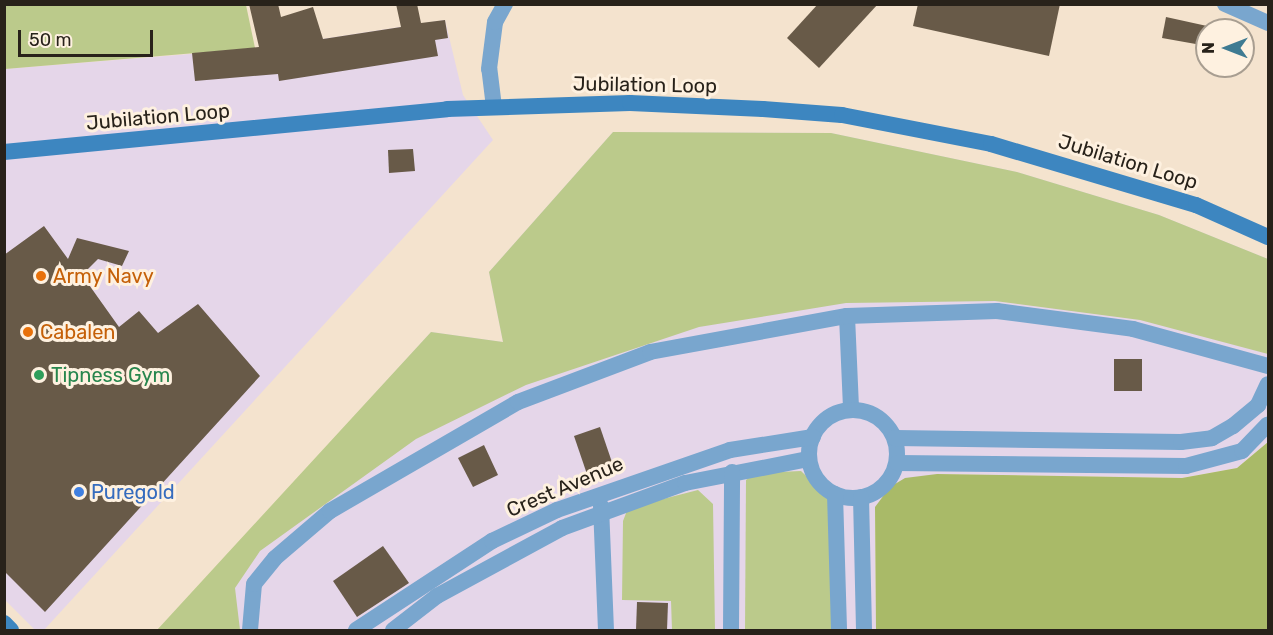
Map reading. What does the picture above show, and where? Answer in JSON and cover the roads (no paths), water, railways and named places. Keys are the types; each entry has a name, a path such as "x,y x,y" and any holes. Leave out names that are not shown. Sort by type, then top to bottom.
{"main road":[{"name":"Jubilation Loop","path":"4,152 495,107 630,103 842,115 1042,157 1196,205 1269,237"},
{"path":"4,624 11,630"}],"street":[{"path":"495,107 489,69 495,22 505,4"},
{"path":"1225,4 1266,16"},
{"path":"250,630 255,584 275,558 330,511 518,402 650,352 847,316 997,311 1133,329 1269,366"},
{"path":"847,316 851,409"},
{"path":"895,438 1181,442 1212,438 1233,426 1258,405 1269,384"},
{"path":"851,409 878,416 895,438 897,463 884,486 861,497 835,494 822,486 809,459 813,437 828,417 851,409"},
{"path":"897,463 1186,466 1242,451 1269,424"},
{"name":"Crest Avenue","path":"356,630 492,541 596,494 730,450 813,437"},
{"name":"Crest Avenue","path":"393,630 437,596 500,558 604,514 732,472 809,459"},
{"path":"731,630 732,472"},
{"path":"596,494 604,514 606,630"},
{"path":"835,494 839,630"},
{"path":"861,497 864,630"}],"place":[{"name":"Army Navy","path":"41,276"},
{"name":"Cabalen","path":"28,332"},
{"name":"Tipness Gym","path":"39,375"},
{"name":"Puregold","path":"79,492"}]}
